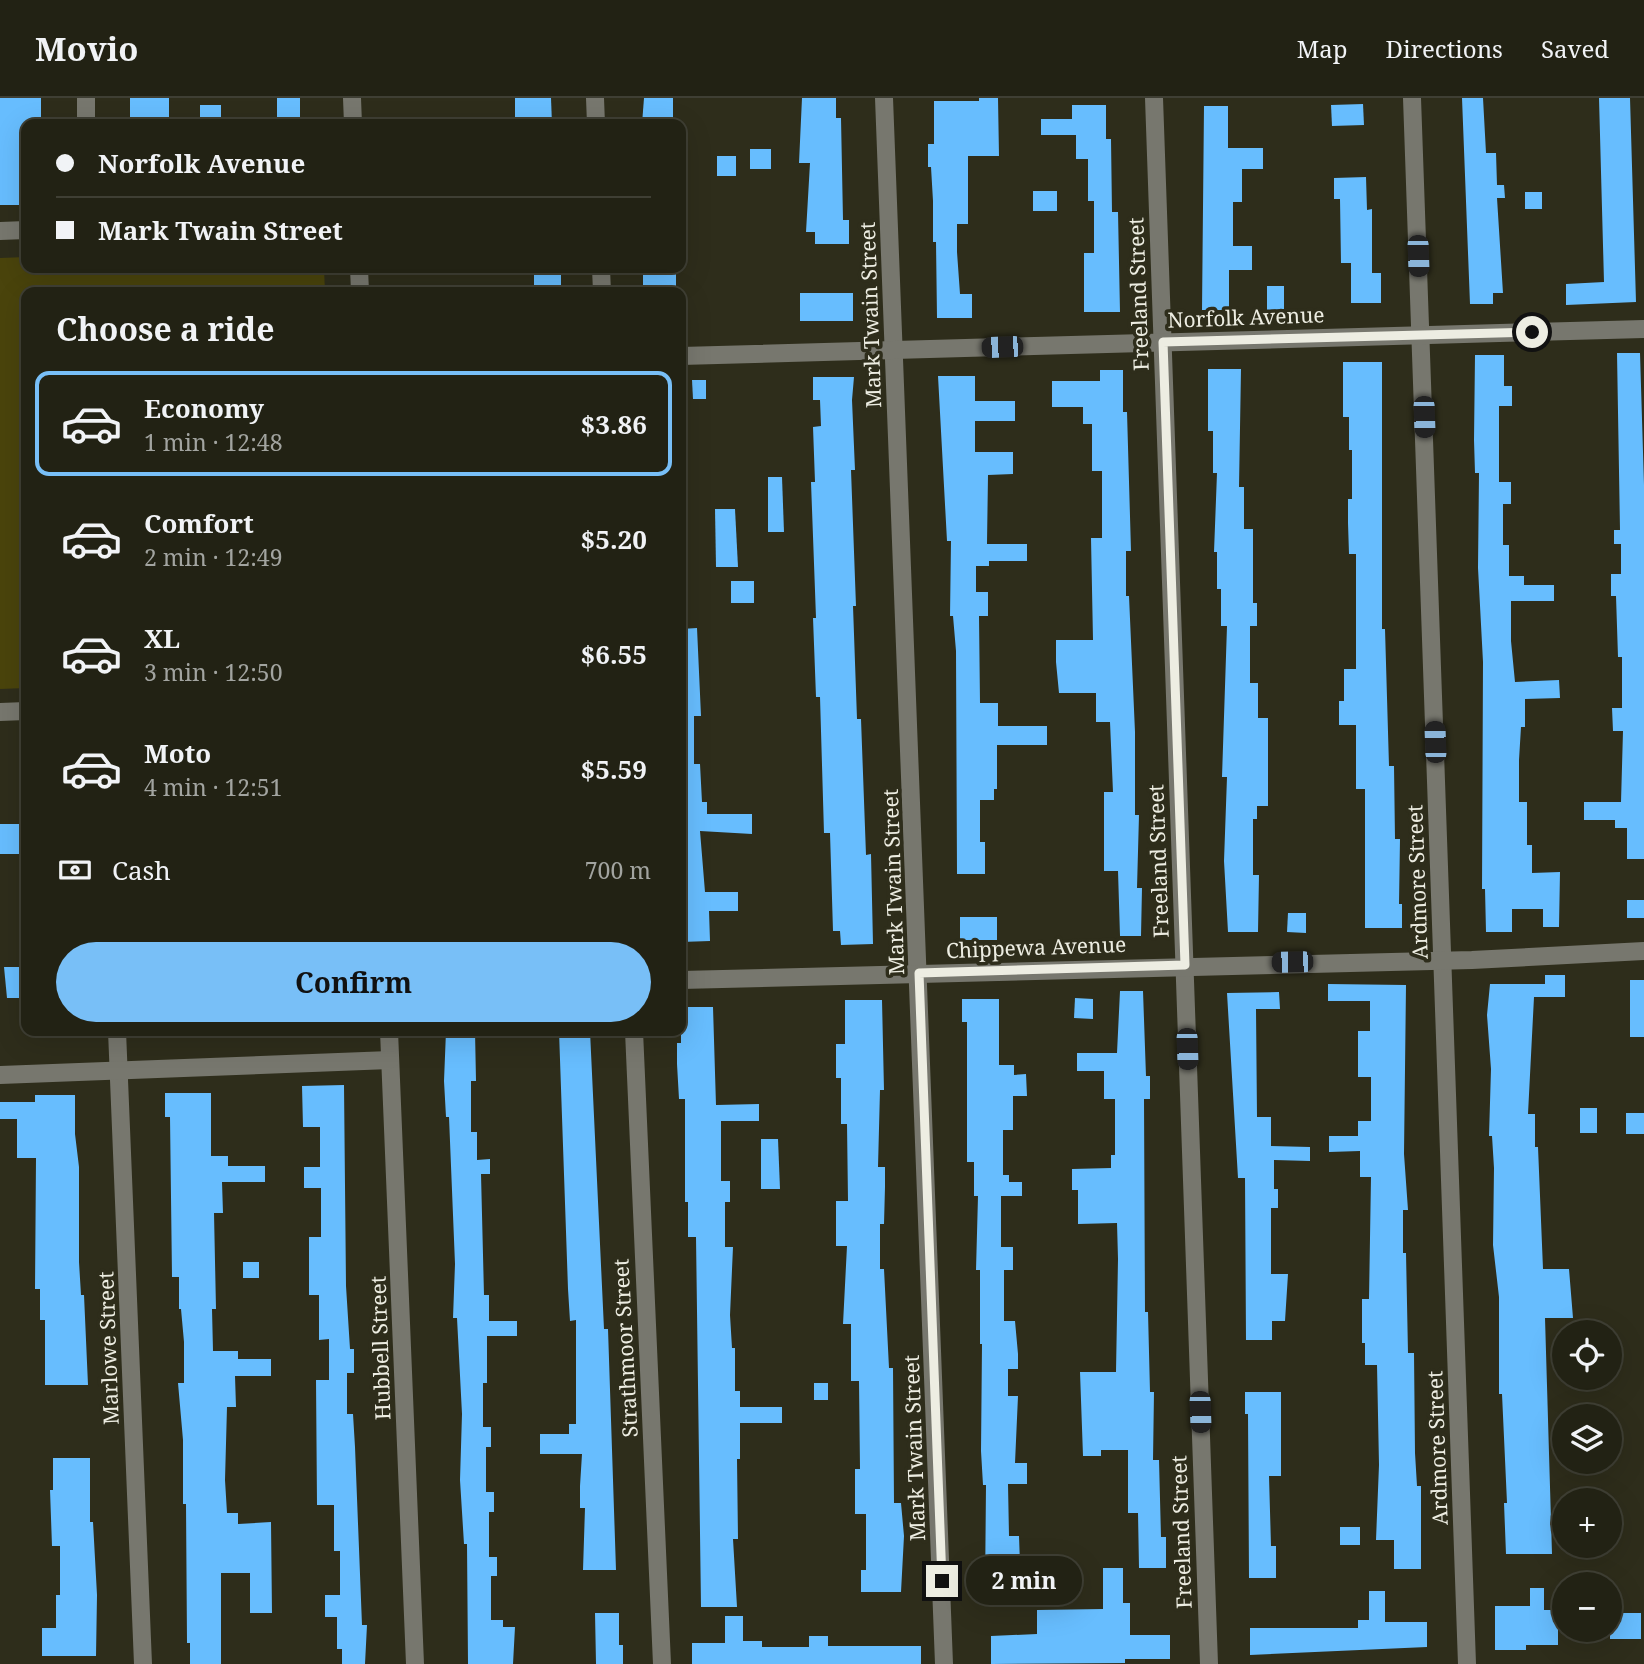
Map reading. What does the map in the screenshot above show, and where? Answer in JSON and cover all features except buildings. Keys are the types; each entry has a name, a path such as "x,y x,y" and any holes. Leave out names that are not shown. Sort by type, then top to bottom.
{"street":[{"path":"86,98 86,119"},
{"path":"352,98 353,119"},
{"path":"595,98 596,119"},
{"name":"Mark Twain Street","path":"884,98 944,1664"},
{"name":"Freeland Street","path":"1154,98 1209,1664"},
{"name":"Ardmore Street","path":"1412,98 1467,1664"},
{"path":"0,231 21,230"},
{"name":"Norfolk Avenue","path":"686,356 1644,330"},
{"path":"0,712 21,711"},
{"name":"Chippewa Avenue","path":"686,980 1442,960 1644,951"},
{"name":"Marlowe Street","path":"117,1036 143,1664"},
{"name":"Hubbell Street","path":"389,1036 415,1664"},
{"name":"Strathmoor Street","path":"634,1036 662,1664"},
{"path":"0,1075 390,1060"}],"shaded area":[{"path":"21,257 21,273 324,273 325,287 21,287 21,688 0,689 0,258"}],"route":[{"path":"942,1581 919,973 1185,965 1163,342 1532,332"}]}
